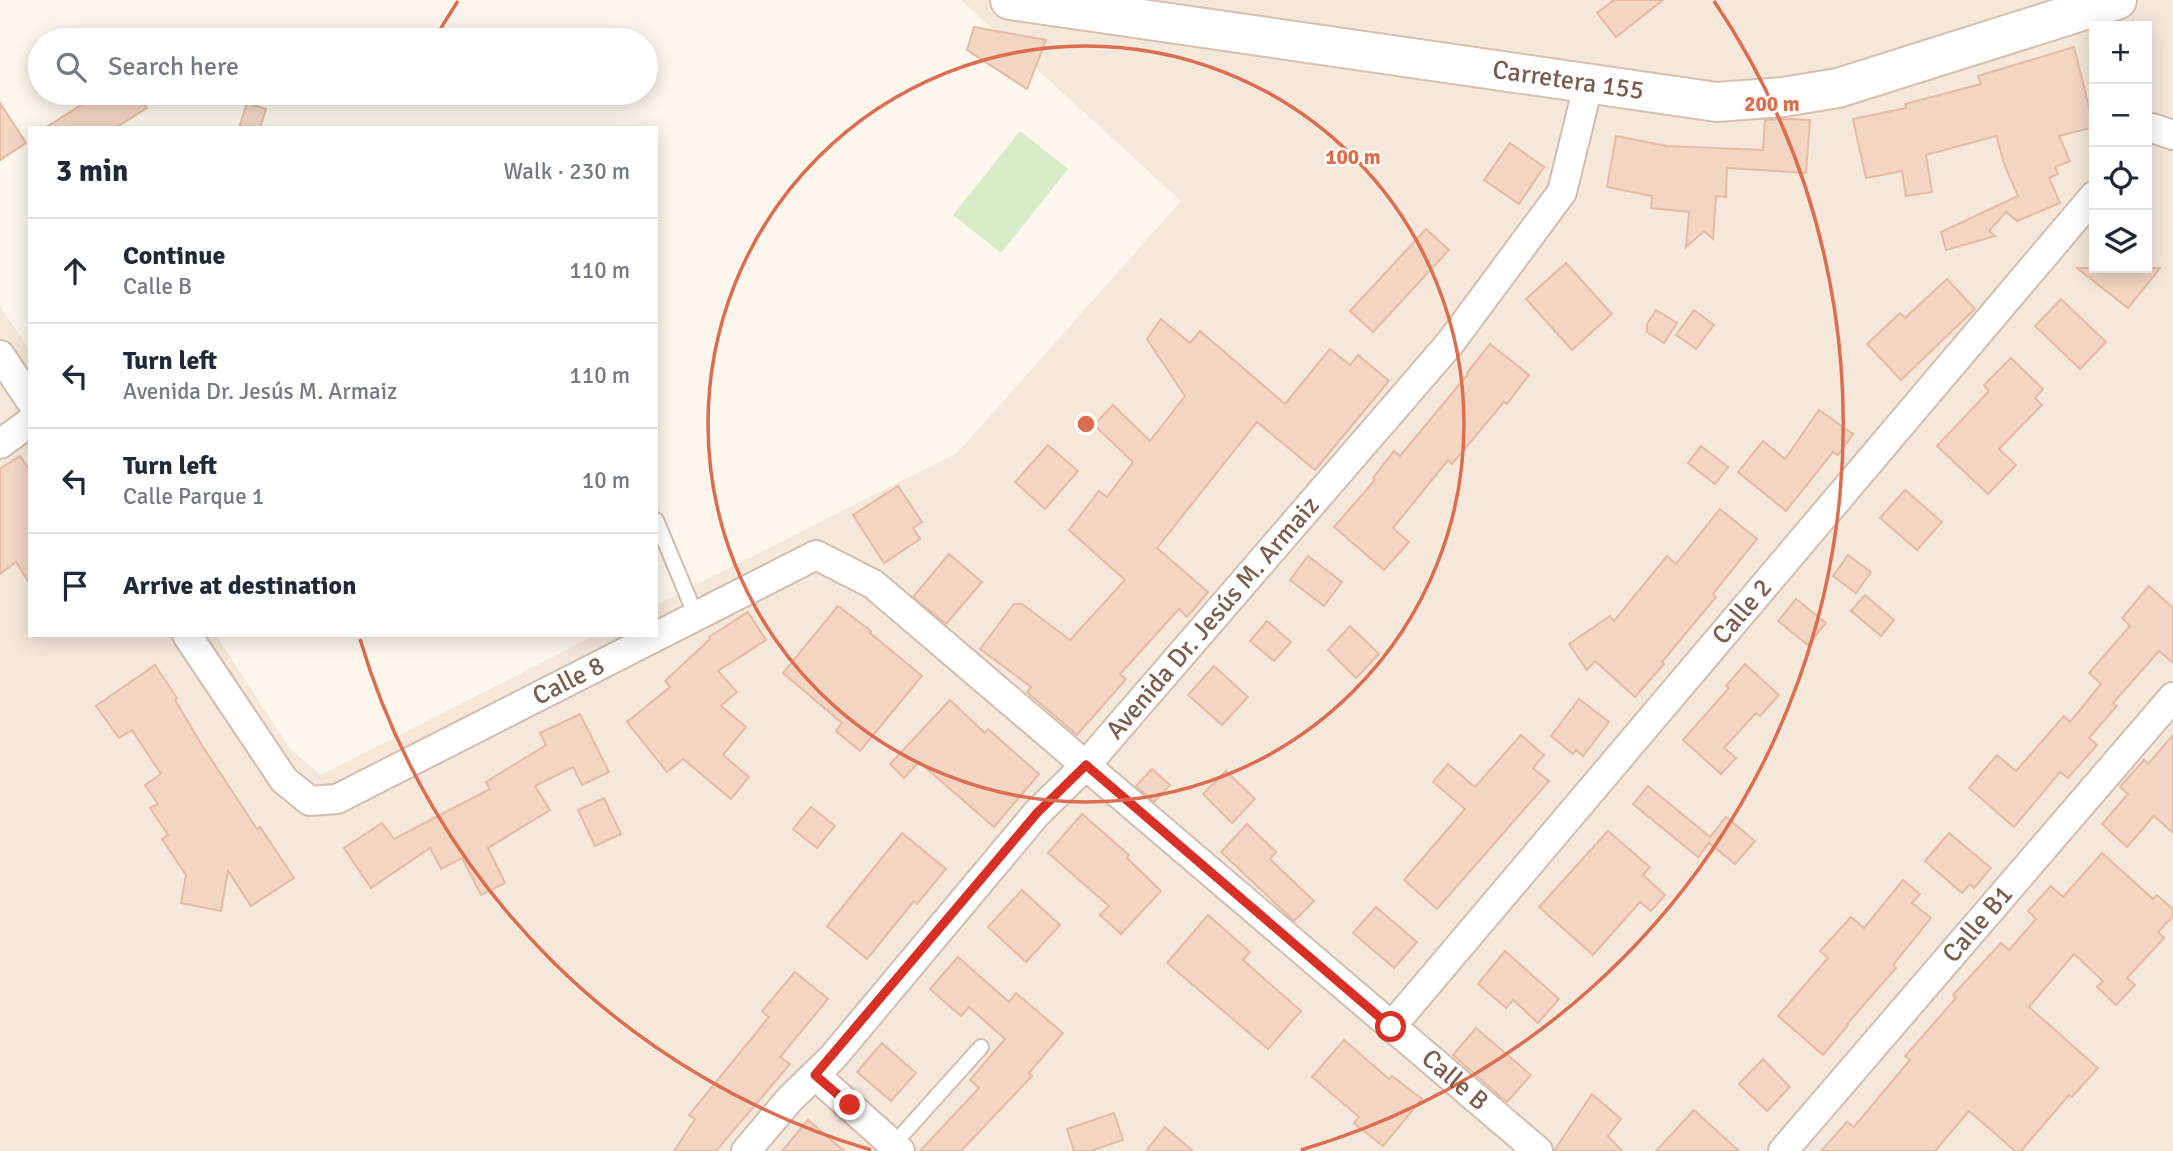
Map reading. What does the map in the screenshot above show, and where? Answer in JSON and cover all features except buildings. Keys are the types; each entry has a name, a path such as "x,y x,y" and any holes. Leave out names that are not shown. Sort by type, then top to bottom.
{"street":[{"name":"Carretera 155","path":"1010,0 1717,102 1783,97 1838,88 2111,10"},
{"name":"Avenida Dr. Jesús M. Armaiz","path":"746,1151 789,1100 842,1046 1037,813 1086,765 1451,342 1562,192 1590,82"},
{"name":"Calle 2","path":"1391,1027 2089,202"},
{"path":"0,355 28,397"},
{"path":"0,443 28,423"},
{"name":"Calle 8","path":"658,635 816,555 873,584 1086,765"},
{"name":"Calle 8","path":"188,637 284,780 310,801 337,799 655,637"},
{"name":"Calle B1","path":"1783,1151 2173,697"},
{"name":"Calle B","path":"1086,765 1538,1151"},
{"path":"815,1075 897,1148"}],"lane":[{"path":"658,525 696,616"},
{"path":"897,1148 981,1047"}],"shaded area":[{"path":"961,0 2173,0 2173,1151 0,1151 0,306 28,348 28,637 217,637 291,750 321,775 592,637 658,637 658,604 957,453 1181,201"}],"green space":[{"path":"1020,131 1068,169 1001,253 953,215"}],"route":[{"path":"850,1105 815,1075 1037,813 1086,765 1391,1027"}]}
